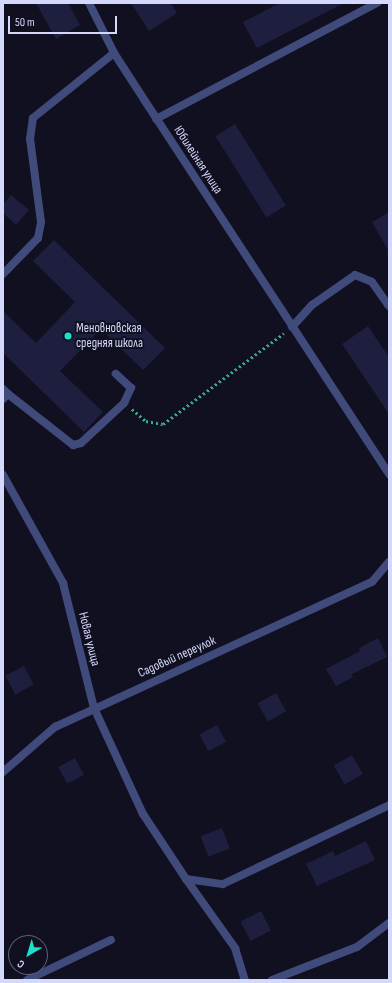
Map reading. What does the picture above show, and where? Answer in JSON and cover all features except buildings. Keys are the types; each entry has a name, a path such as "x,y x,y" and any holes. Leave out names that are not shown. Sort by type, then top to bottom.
{"lane":[{"name":"Юбилейная улица","path":"89,3 114,53 156,119 389,474"},
{"path":"156,119 377,3"},
{"path":"3,274 38,238 41,222 30,139 34,118 114,53"},
{"path":"292,327 312,305 355,275 372,282 386,294 389,306"},
{"path":"5,394 73,445 81,443 124,403 131,388 116,374"},
{"name":"Новая улица","path":"3,475 63,584 94,708 143,814 234,948 245,980"},
{"name":"Садовый переулок","path":"3,772 55,727 372,582 389,562"},
{"path":"186,878 223,884 389,805"},
{"path":"272,980 352,950 389,923"},
{"path":"27,980 111,940"}],"path":[{"path":"124,403 146,421 163,424 292,327"}],"place":[{"name":"Меновновская средняя школа","path":"68,336"}]}
